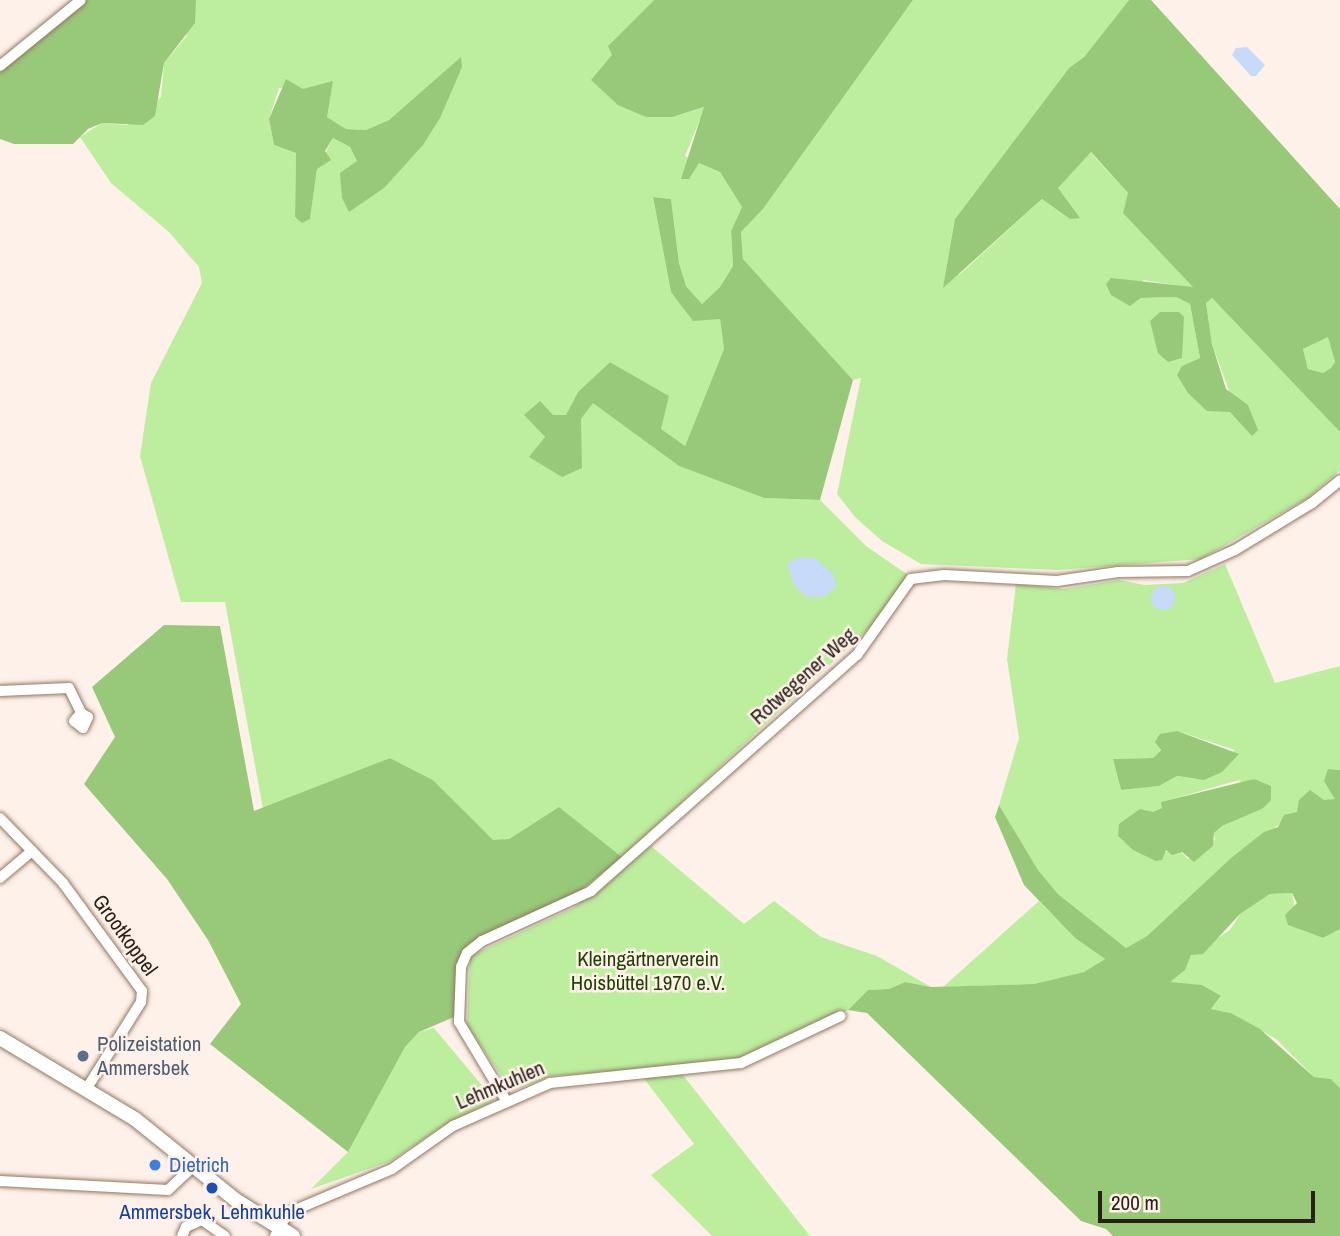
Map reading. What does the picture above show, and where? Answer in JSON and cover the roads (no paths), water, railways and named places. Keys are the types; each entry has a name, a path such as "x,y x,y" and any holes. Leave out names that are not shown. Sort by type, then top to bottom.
{"main road":[{"path":"0,1038 88,1088 194,1166 277,1232 293,1236"}],"street":[{"path":"0,66 81,0"},
{"name":"Rotwegener Weg","path":"507,1102 459,1022 461,967 467,953 482,941 591,891 857,654 911,579 929,575 1057,581 1118,572 1188,571 1235,550 1312,503 1340,480"},
{"path":"0,691 69,688 81,713"},
{"name":"Grootkoppel","path":"0,818 32,850 92,920 144,996 88,1088"},
{"path":"0,878 32,850"},
{"name":"Lehmkuhlen","path":"277,1232 295,1210 392,1169 447,1130 566,1078 753,1060 841,1016"},
{"path":"0,1181 168,1190 194,1166"},
{"path":"182,1236 186,1227 202,1220 225,1236"}],"water":[{"path":"1247,47 1265,65 1256,76 1251,76 1232,55 1236,48"},
{"path":"801,557 815,558 833,574 837,586 824,597 806,597 794,585 787,563"},
{"path":"1163,586 1172,589 1175,598 1172,607 1163,610 1154,607 1151,598 1154,589"}],"place":[{"name":"Polizeistation Ammersbek","path":"83,1056"},
{"name":"Dietrich","path":"155,1165"},
{"name":"Ammersbek, Lehmkuhle","path":"212,1188"}],"park label":[{"name":"Kleingärtnerverein Hoisbüttel 1970 e.V.","path":"648,971"}]}
